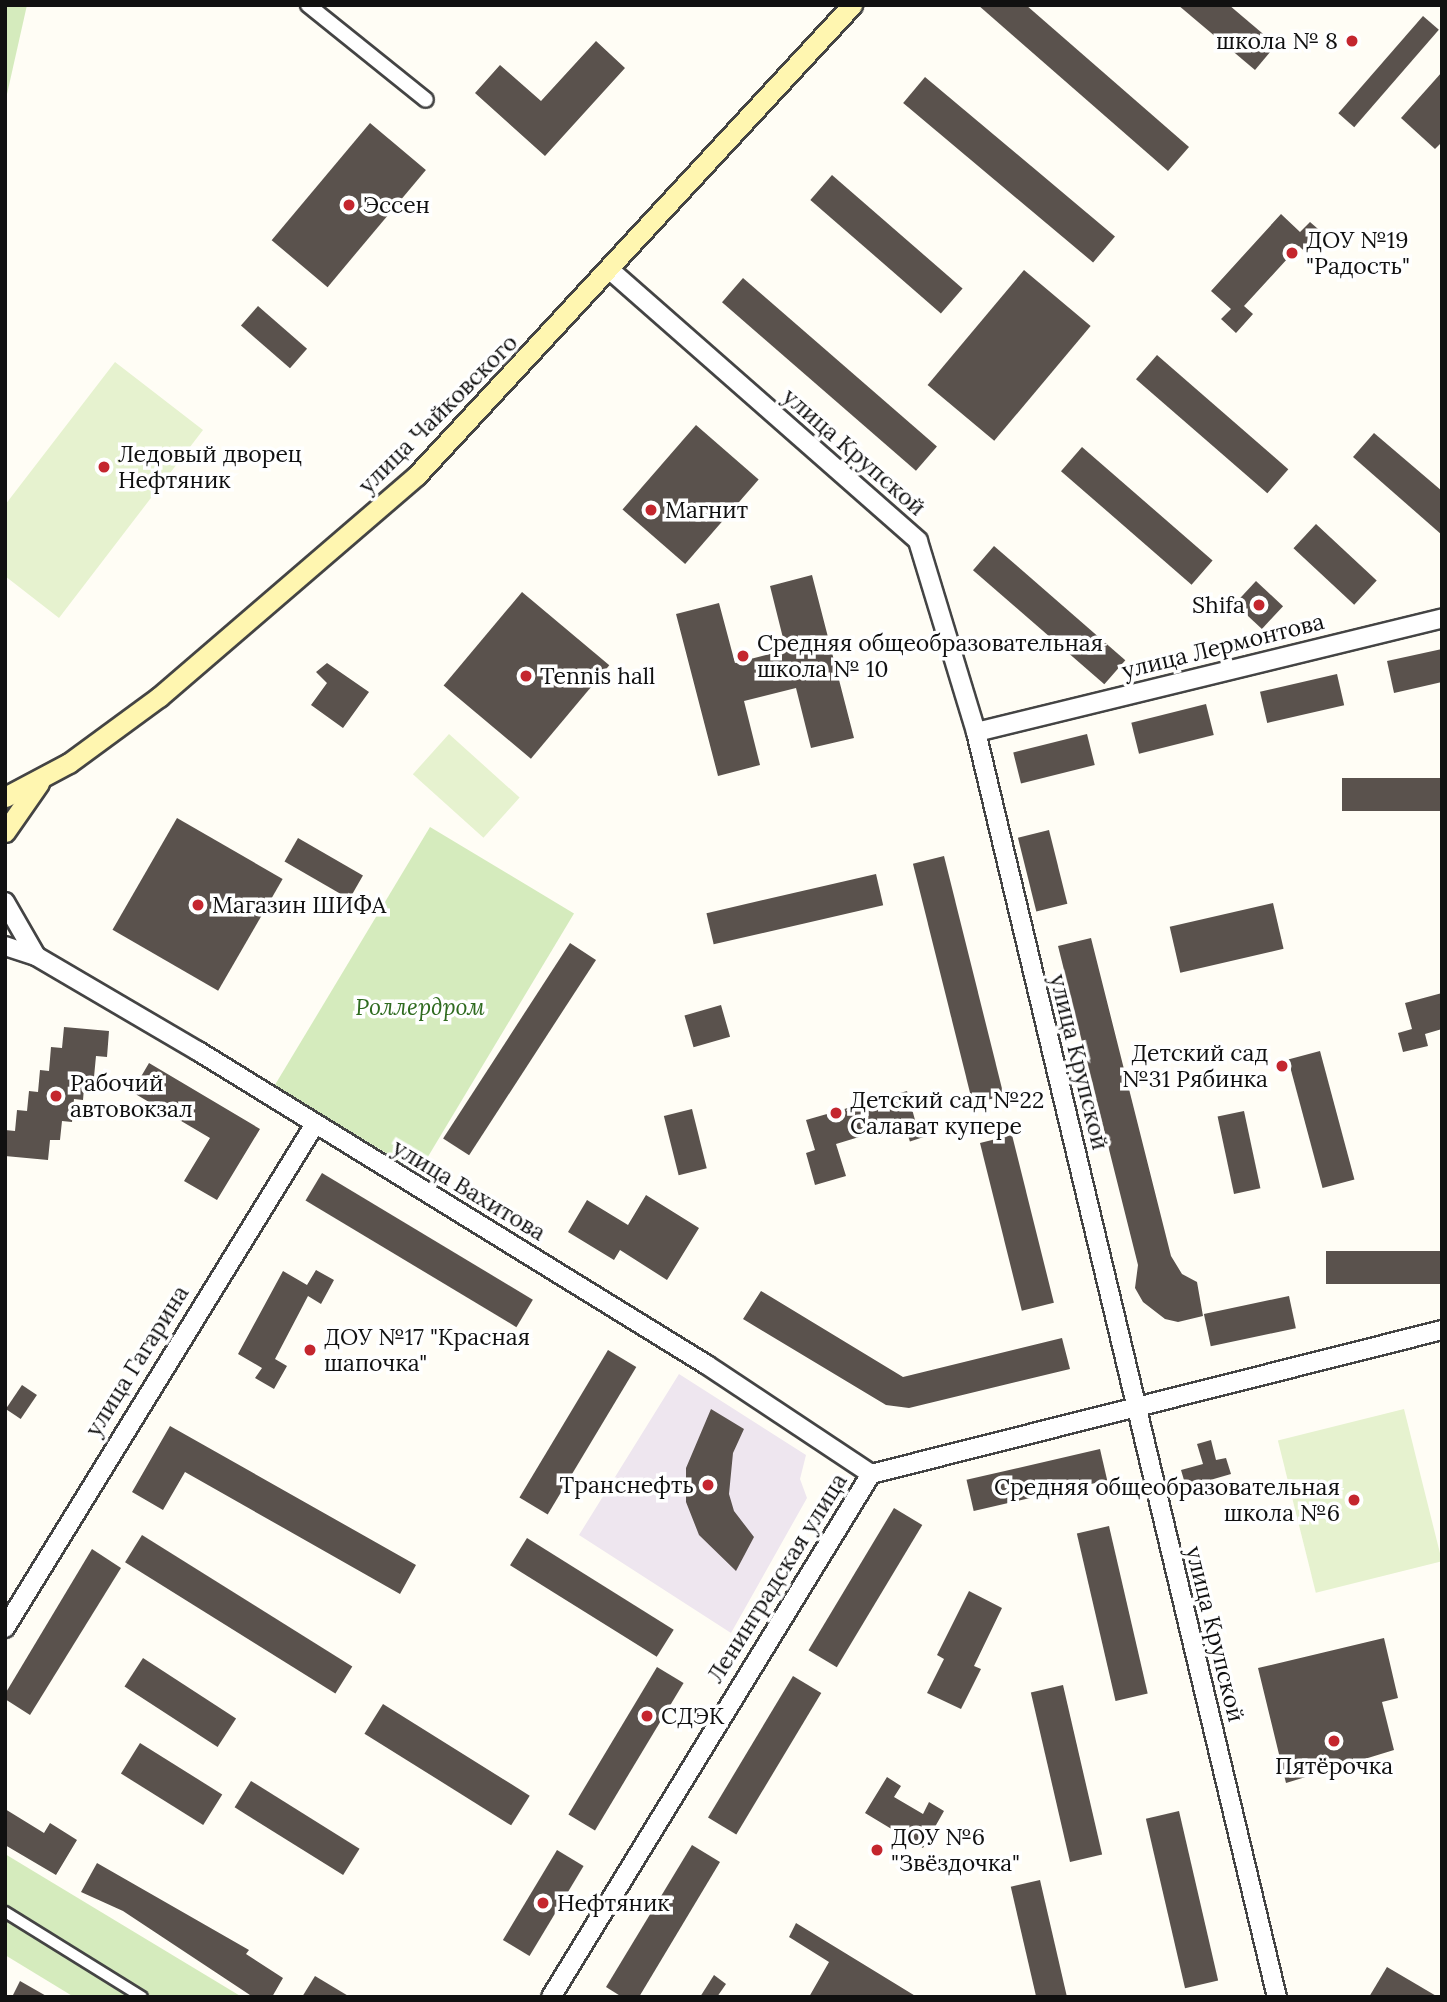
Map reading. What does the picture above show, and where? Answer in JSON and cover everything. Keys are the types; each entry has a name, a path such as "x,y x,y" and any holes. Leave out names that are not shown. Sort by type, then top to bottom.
{"main road":[{"name":"улица Чайковского","path":"5,797 42,779 159,697 370,518 456,438 844,8"},
{"path":"5,832 42,779"}],"street":[{"path":"308,5 426,100"},
{"name":"улица Крупской","path":"610,270 918,541 976,732 1277,1997"},
{"name":"улица Лермонтова","path":"976,732 1442,618"},
{"path":"5,902 36,956"},
{"name":"улица Вахитова","path":"5,946 36,956 315,1124 707,1365 871,1474"},
{"name":"улица Гагарина","path":"5,1628 315,1124"},
{"name":"Ленинградская улица","path":"551,1997 871,1474 1442,1330"},
{"path":"5,1912 142,1997"}],"shaded area":[{"path":"679,1374 806,1455 800,1479 807,1498 731,1633 579,1535"}],"green space":[{"path":"5,5 27,5 5,103"},
{"name":"Ледовый дворец Нефтяник","path":"115,362 203,430 59,618 5,576 5,505"},
{"path":"449,734 520,798 483,838 413,774"},
{"name":"Роллердром","path":"430,827 574,914 418,1172 274,1086"},
{"path":"1404,1409 1442,1561 1316,1593 1278,1440"},
{"path":"5,1854 242,1997 74,1997 5,1955"}],"building":[{"path":"978,5 1026,5 1189,147 1168,171"},
{"path":"1178,5 1229,5 1276,45 1255,70"},
{"path":"1423,16 1439,30 1354,127 1338,113"},
{"path":"596,41 625,68 545,156 475,93 500,65 541,101"},
{"path":"1442,72 1442,142 1435,149 1401,118"},
{"path":"925,77 1115,236 1093,262 903,103"},
{"name":"Эссен","path":"370,123 426,170 328,287 272,240"},
{"path":"832,175 963,288 941,313 810,200"},
{"path":"1281,214 1300,232 1310,222 1325,235 1307,254 1299,246 1244,306 1253,314 1236,333 1221,319 1231,309 1211,291"},
{"path":"1024,270 1091,326 994,441 928,385"},
{"path":"743,278 937,447 916,471 722,302"},
{"path":"258,306 307,349 290,368 241,326"},
{"path":"1157,355 1288,469 1267,493 1136,379"},
{"path":"696,425 759,479 685,564 623,510"},
{"path":"1374,433 1442,491 1442,535 1353,457"},
{"path":"1082,447 1213,560 1192,585 1061,471"},
{"path":"1316,524 1377,581 1354,605 1293,548"},
{"path":"994,546 1125,660 1104,684 973,570"},
{"path":"812,575 854,738 811,748 796,688 744,701 760,765 718,776 676,614 719,603 735,663 786,650 770,586"},
{"name":"Shifa","path":"1256,581 1283,606 1262,629 1235,604"},
{"name":"Tennis hall","path":"522,592 609,665 531,759 444,685"},
{"path":"1442,649 1442,682 1394,693 1387,661"},
{"path":"327,663 369,692 343,728 311,705 327,683 316,672"},
{"path":"1337,674 1344,705 1267,723 1260,692"},
{"path":"1206,704 1214,735 1139,754 1131,723"},
{"path":"1087,734 1095,765 1021,783 1013,752"},
{"path":"1342,778 1442,778 1442,811 1342,811"},
{"name":"Магазин ШИФА","path":"177,818 283,879 218,991 112,930"},
{"path":"1049,830 1067,904 1036,911 1018,838"},
{"path":"298,838 363,876 349,899 284,861"},
{"path":"944,856 1004,1096 973,1103 913,864"},
{"path":"876,874 883,905 714,944 706,913"},
{"path":"1273,903 1284,949 1180,973 1170,927"},
{"path":"1091,938 1171,1256 1182,1274 1197,1282 1203,1316 1178,1322 1165,1319 1143,1302 1135,1288 1138,1265 1058,946"},
{"path":"570,943 596,960 469,1155 443,1138"},
{"path":"1442,993 1442,1029 1425,1034 1428,1046 1403,1052 1398,1033 1412,1029 1405,1003"},
{"path":"721,1005 730,1037 694,1047 684,1015"},
{"name":"Рабочий автовокзал","path":"64,1027 109,1031 107,1057 96,1056 94,1077 85,1076 83,1100 74,1099 72,1122 62,1121 60,1140 50,1140 48,1160 5,1156 5,1130 15,1131 17,1110 27,1111 29,1091 38,1092 40,1070 49,1071 51,1047 62,1048"},
{"path":"1320,1051 1354,1179 1323,1188 1288,1060"},
{"path":"149,1063 260,1129 217,1200 184,1181 210,1138 132,1092"},
{"path":"907,1091 915,1120 836,1144 846,1176 815,1185 806,1153 815,1150 806,1120"},
{"path":"692,1109 707,1168 679,1175 664,1116"},
{"path":"1244,1111 1260,1188 1234,1194 1218,1117"},
{"path":"924,1120 929,1135 910,1141 905,1126"},
{"path":"1012,1135 1054,1303 1022,1311 980,1143"},
{"path":"322,1173 533,1300 516,1327 306,1200"},
{"path":"646,1195 699,1228 667,1280 620,1250 614,1260 568,1232 587,1200 628,1225"},
{"path":"1326,1251 1442,1251 1442,1284 1326,1284"},
{"path":"316,1270 334,1280 321,1304 308,1296 275,1359 287,1366 274,1389 255,1378 262,1368 238,1354 283,1271 307,1285"},
{"path":"761,1291 903,1377 1062,1338 1070,1369 909,1408 886,1405 743,1319"},
{"path":"1289,1296 1296,1328 1211,1346 1204,1314"},
{"path":"608,1350 636,1367 548,1514 519,1497"},
{"path":"22,1385 37,1395 21,1419 6,1409"},
{"name":"Транснефть","path":"711,1409 744,1429 733,1453 729,1494 734,1511 754,1537 736,1571 699,1535 686,1502 686,1468"},
{"path":"170,1426 416,1565 400,1594 185,1472 163,1510 132,1492"},
{"path":"1211,1440 1216,1460 1226,1458 1231,1474 1186,1487 1181,1470 1203,1464 1197,1444"},
{"path":"1100,1449 1107,1480 974,1511 967,1480"},
{"path":"894,1508 922,1525 837,1667 809,1650"},
{"path":"1109,1526 1148,1694 1116,1701 1077,1533"},
{"path":"142,1535 352,1666 335,1694 125,1562"},
{"path":"527,1538 674,1630 657,1657 510,1565"},
{"path":"92,1549 121,1568 30,1715 5,1699 5,1694"},
{"path":"969,1591 1002,1608 974,1666 981,1669 961,1709 927,1693 944,1659 937,1655"},
{"path":"1384,1638 1398,1698 1382,1702 1394,1750 1286,1783 1258,1668"},
{"path":"143,1658 236,1718 218,1747 124,1687"},
{"path":"657,1667 684,1683 595,1830 568,1814"},
{"path":"793,1676 821,1693 736,1834 708,1817"},
{"path":"1063,1685 1102,1855 1070,1862 1031,1692"},
{"path":"383,1704 530,1796 511,1825 364,1734"},
{"path":"140,1743 222,1794 203,1825 121,1774"},
{"path":"887,1777 901,1786 894,1797 923,1814 929,1802 944,1811 923,1848 865,1813"},
{"path":"251,1781 360,1849 343,1875 235,1807"},
{"path":"5,1809 44,1833 50,1823 77,1840 56,1875 5,1845"},
{"path":"1179,1811 1218,1981 1185,1988 1146,1819"},
{"path":"692,1845 720,1862 639,1997 622,1997 606,1987"},
{"name":"Нефтяник","path":"557,1850 584,1866 529,1956 503,1940"},
{"path":"97,1863 249,1950 246,1954 283,1978 272,1997 253,1997 123,1911 81,1892"},
{"path":"1040,1880 1067,1997 1036,1997 1011,1887"},
{"path":"796,1923 917,1997 809,1997 829,1962 789,1937"},
{"path":"1387,1967 1438,1997 1369,1997"},
{"path":"714,1975 726,1984 717,1997 700,1997"},
{"path":"315,1976 350,1997 302,1997"},
{"path":"20,1981 48,1997 12,1997"}],"place":[{"name":"школа № 8","path":"1352,41"},
{"name":"Эссен","path":"349,205"},
{"name":"ДОУ №19 \"Радость\"","path":"1292,253"},
{"name":"Ледовый дворец Нефтяник","path":"104,467"},
{"name":"Магнит","path":"651,510"},
{"name":"Shifa","path":"1259,605"},
{"name":"Средняя общеобразовательная школа № 10","path":"743,656"},
{"name":"Tennis hall","path":"526,676"},
{"name":"Магазин ШИФА","path":"198,905"},
{"name":"Детский сад №31 Рябинка","path":"1282,1066"},
{"name":"Рабочий автовокзал","path":"56,1096"},
{"name":"Детский сад №22 Салават купере","path":"836,1113"},
{"name":"ДОУ №17 \"Красная шапочка\"","path":"310,1350"},
{"name":"Транснефть","path":"708,1485"},
{"name":"Средняя общеобразовательная школа №6","path":"1354,1500"},
{"name":"СДЭК","path":"647,1716"},
{"name":"Пятёрочка","path":"1334,1741"},
{"name":"ДОУ №6 \"Звёздочка\"","path":"877,1850"},
{"name":"Нефтяник","path":"543,1903"}]}
